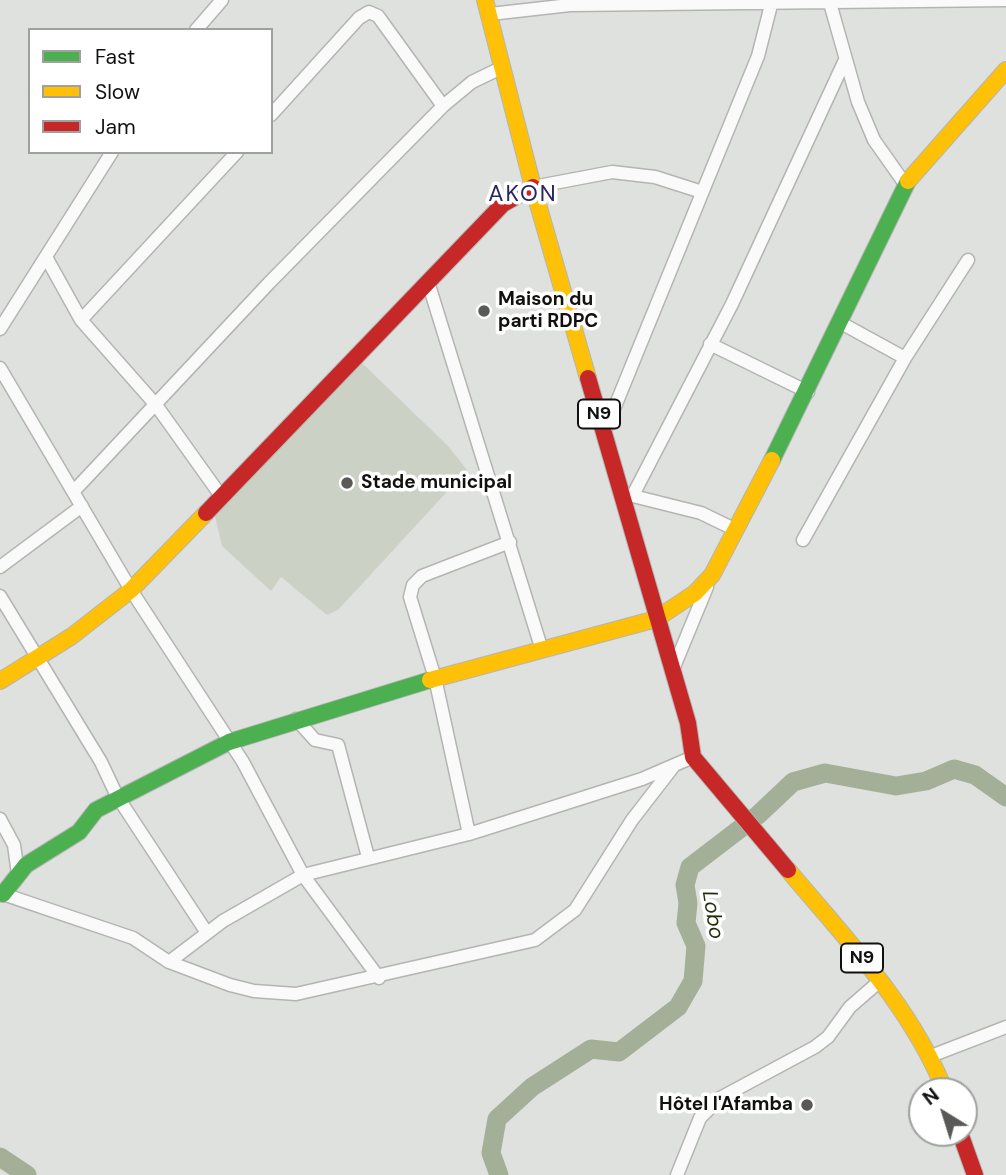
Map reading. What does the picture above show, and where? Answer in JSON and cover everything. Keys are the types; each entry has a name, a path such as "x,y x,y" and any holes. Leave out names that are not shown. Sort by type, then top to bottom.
{"main road":[{"name":"N9","path":"487,7 533,187 604,434 627,494 656,618 688,723 693,757 881,980 931,1056 939,1077"},
{"path":"1,893 26,865 79,832 96,810 117,796 229,742 296,719 541,647 656,618 695,593 712,575 808,391 905,184 1006,70"},
{"path":"0,681 38,658 131,590 503,204 533,187"},
{"path":"965,1147 975,1175"}],"street":[{"path":"198,28 222,0"},
{"path":"487,7 1006,0"},
{"path":"830,3 845,60 874,140 905,184"},
{"path":"604,434 758,56 771,5"},
{"path":"273,113 359,18 369,12 378,16 443,106"},
{"path":"734,529 701,513 627,494 710,344 845,60"},
{"path":"74,491 269,283 443,106 472,82 503,67"},
{"path":"0,329 111,154"},
{"path":"81,320 235,154"},
{"path":"533,187 612,172 655,177 702,192"},
{"path":"46,257 81,320 156,405 221,496"},
{"path":"803,540 905,358 968,260"},
{"path":"428,282 541,647"},
{"path":"841,323 905,358"},
{"path":"710,344 808,391"},
{"path":"0,368 131,590 229,742 303,875 379,978"},
{"path":"0,567 82,506"},
{"path":"469,834 435,678 410,597 412,585 422,576 510,542"},
{"path":"672,674 712,575"},
{"path":"0,596 101,762 117,796 207,933"},
{"path":"296,719 315,740 338,745 368,857"},
{"path":"169,962 207,933 303,875 469,834 693,757"},
{"path":"1,893 133,938 169,962 254,991 296,994 379,978 535,940 575,910 632,820 673,766"},
{"path":"0,819 14,845 18,874"},
{"path":"677,1175 700,1118 720,1098 815,1048 828,1037 850,1007 881,980"},
{"path":"931,1056 1006,1027"}],"shaded area":[{"name":"Stade municipal","path":"362,363 448,446 467,470 338,610 327,615 281,577 271,591 222,546 215,516"}],"waterway":[{"name":"Lobo","path":"499,1175 491,1153 497,1119 532,1087 591,1049 619,1052 678,1007 693,981 696,946 686,923 688,903 685,885 690,867 758,815 793,782 825,773 896,786 926,781 954,769 975,775 1006,797"},
{"name":"Lobo","path":"0,1157 27,1175"}],"traffic: fast":[{"path":"772,460 908,181"},
{"path":"3,894 26,865 79,832 96,810 229,742 430,680"}],"traffic: slow":[{"path":"485,0 533,187 588,378"},
{"path":"908,181 1006,70"},
{"path":"430,680 656,619 695,593 712,575 772,460"},
{"path":"0,681 72,636 131,590 206,513"},
{"path":"788,870 876,974 914,1030 939,1077"}],"traffic: jam":[{"path":"206,513 503,204 533,187"},
{"path":"588,378 688,723 693,757 788,870"},
{"path":"965,1147 975,1175"}],"place":[{"name":"Maison du parti RDPC","path":"484,311"},
{"name":"Stade municipal","path":"347,483"},
{"name":"Hôtel l'Afamba","path":"807,1105"}],"district":[{"name":"AKON","path":"523,195"}]}
